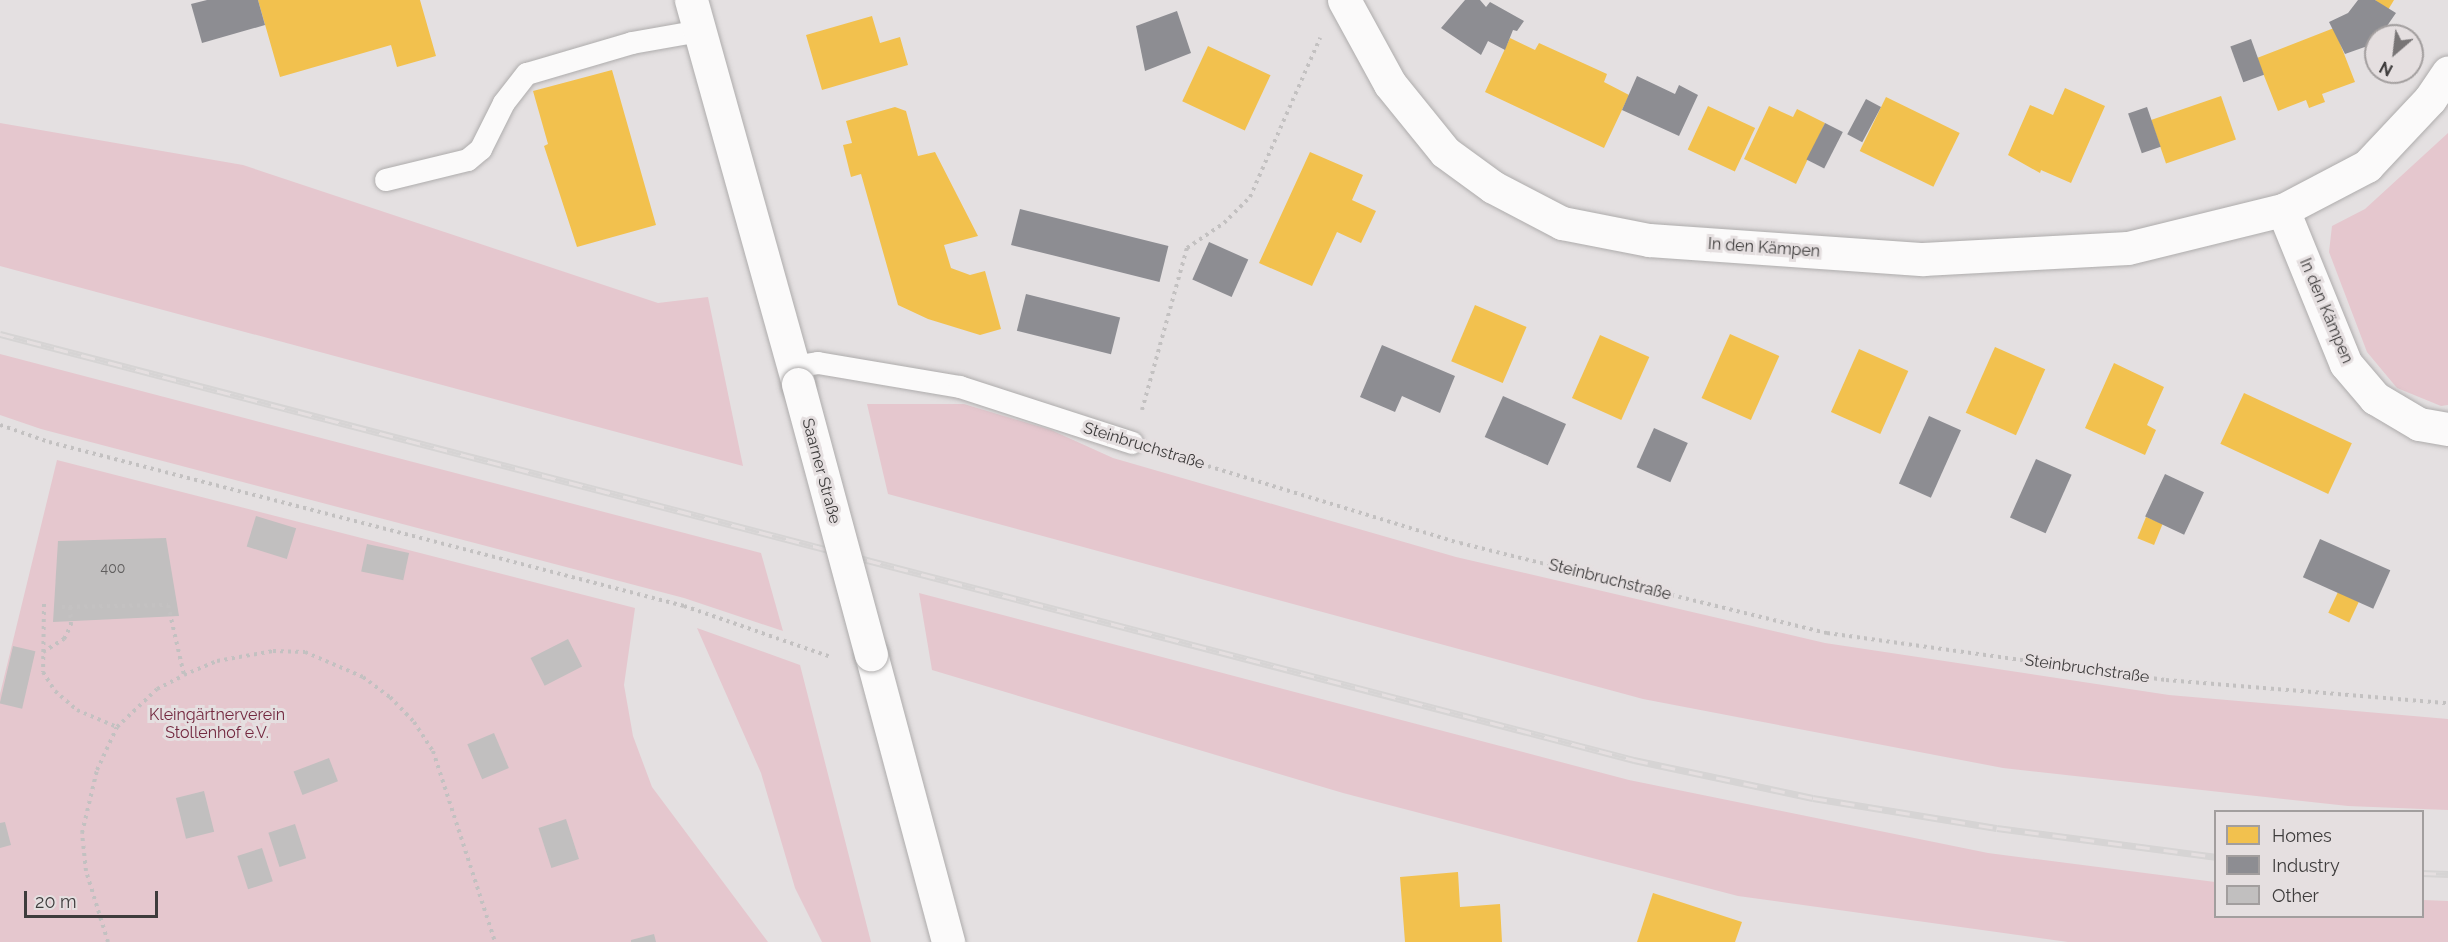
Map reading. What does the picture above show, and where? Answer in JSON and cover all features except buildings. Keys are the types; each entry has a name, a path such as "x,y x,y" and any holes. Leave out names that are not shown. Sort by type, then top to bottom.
{"street":[{"name":"Saarner Straße","path":"691,0 948,942"},
{"name":"In den Kämpen","path":"1347,8 1390,84 1445,152 1493,187 1562,223 1648,240 1923,259 2128,248 2283,210 2367,166 2430,99 2448,72"},
{"name":"In den Kämpen","path":"2283,210 2346,364 2375,398 2419,424 2448,429"}],"lane":[{"path":"386,180 468,160 481,149 504,103 527,74 632,43 700,32"},
{"name":"Steinbruchstraße","path":"795,375 818,363 960,387 1132,443"}],"path":[{"path":"1132,443 1187,248 1224,223 1250,197 1318,39 1347,8"},
{"path":"0,425 49,442 684,606 830,657 872,658"},
{"name":"Steinbruchstraße","path":"1132,443 1460,543 1827,633 2166,680 2448,703"},
{"path":"44,604 43,672 55,691 77,710 117,727"},
{"path":"62,607 168,605 184,675"},
{"path":"43,652 64,639 71,625 70,607"},
{"path":"108,942 86,871 82,833 96,771 117,727 157,689 184,675 243,654 305,652 363,677 390,697 433,751 495,942"}],"green space":[{"path":"0,123 243,165 658,303 708,297 743,466 0,266"},
{"path":"2448,133 2448,405 2441,406 2397,388 2367,352 2329,252 2332,226 2365,209"},
{"path":"0,354 761,553 783,631 684,598 41,429 0,415"},
{"path":"867,404 964,404 1051,430 1113,458 1456,557 1825,643 2169,695 2448,719 2448,810 2348,806 2003,768 1643,699 888,494"},
{"name":"Kleingärtnerverein Stollenhof e.V.","path":"57,460 635,608 624,685 633,736 652,787 768,942 0,942 0,694"},
{"path":"919,593 1629,780 1988,853 2214,882 2214,918 2424,918 2424,900 2448,901 2448,942 2068,942 1738,896 1343,793 932,670"},
{"path":"697,628 800,665 871,942 822,942 795,888 761,773"}],"railway":[{"path":"0,334 1634,760 1813,798 1997,828 2214,857"},
{"path":"2424,873 2448,874"}]}
